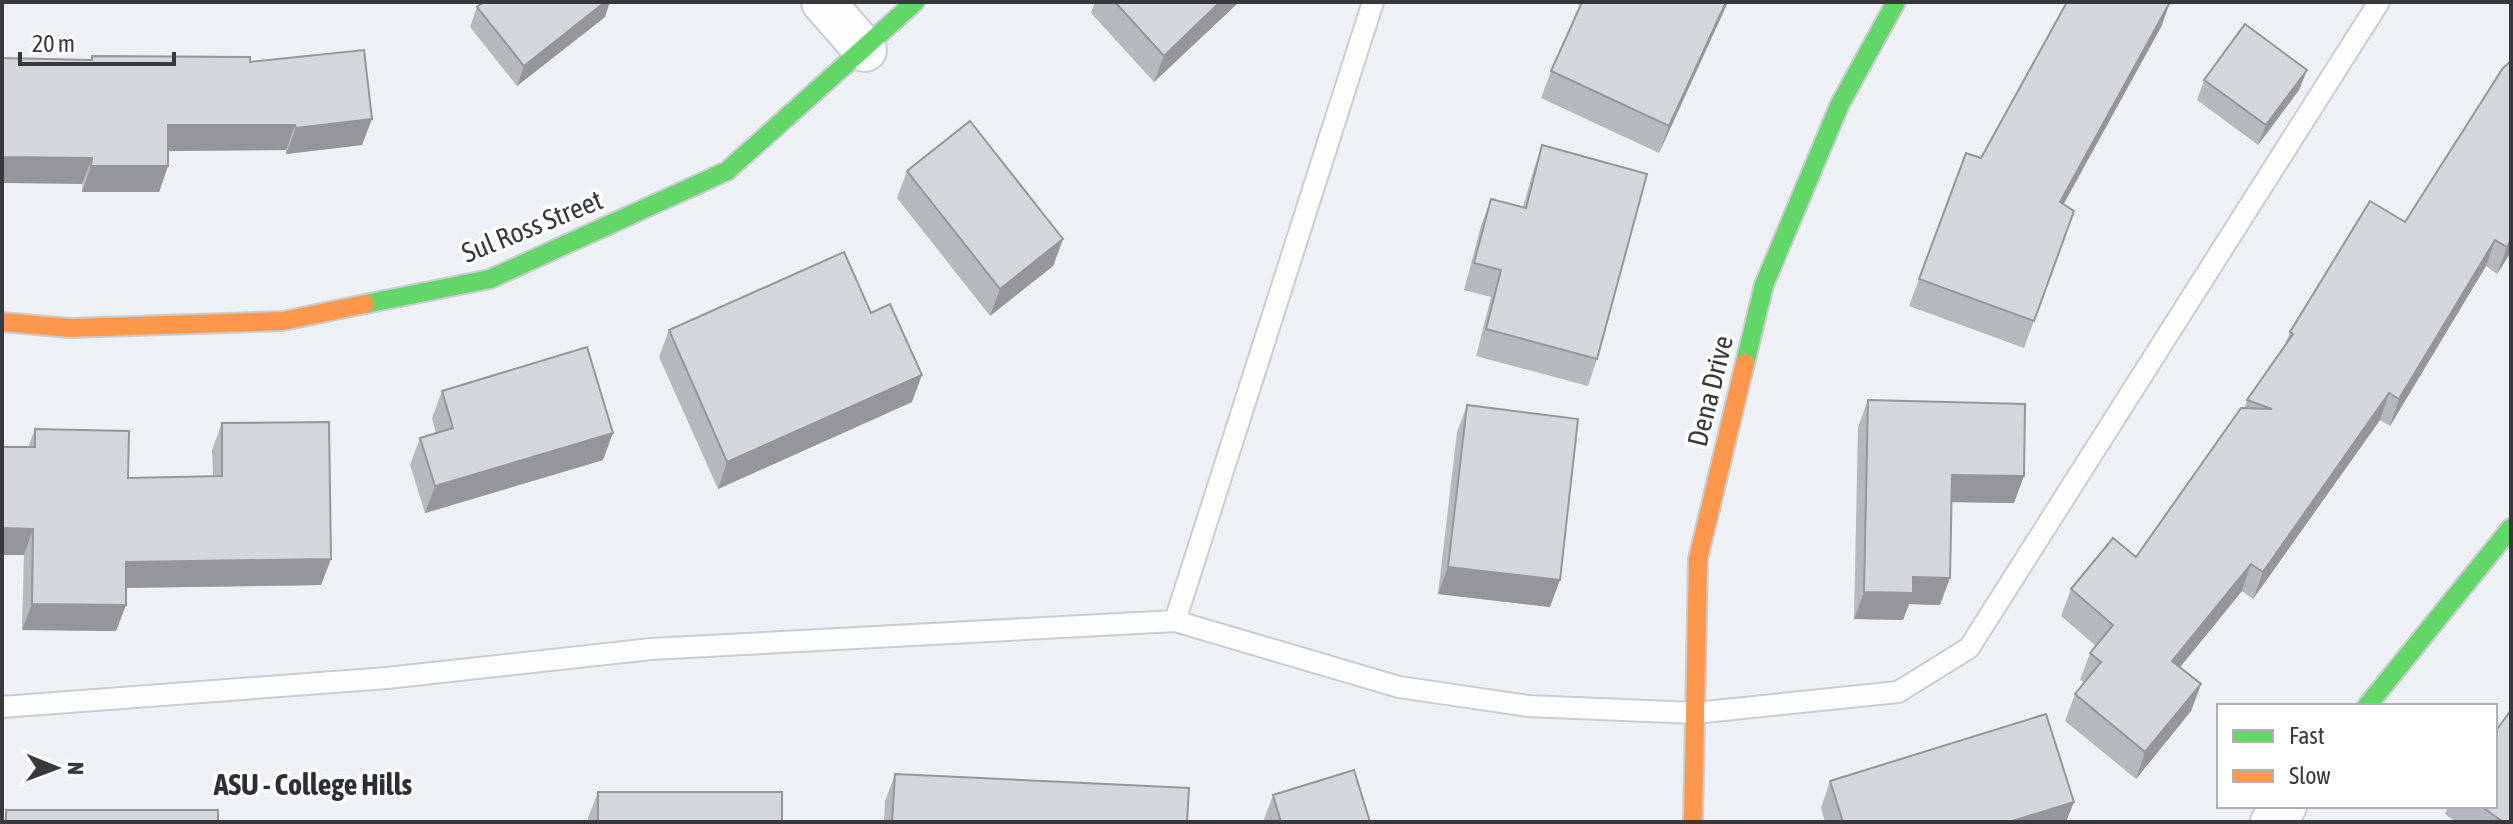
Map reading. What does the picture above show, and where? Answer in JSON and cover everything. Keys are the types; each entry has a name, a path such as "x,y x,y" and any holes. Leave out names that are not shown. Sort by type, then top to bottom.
{"street":[{"path":"823,2 865,50"},
{"name":"Sul Ross Street","path":"2,322 70,328 283,321 490,279 727,171 915,2"},
{"name":"Dena Drive","path":"1693,822 1698,559 1764,285 1840,104 1896,2"},
{"path":"2369,704 2511,528"}],"lane":[{"path":"1175,621 1373,2"},
{"path":"2,707 387,678 651,649 1175,621 1399,687 1528,706 1695,713 1898,692 1969,648 2379,2"}],"building":[{"path":"483,2 605,2 524,66 477,7"},
{"path":"1115,2 1220,2 1164,56"},
{"path":"1582,2 1726,2 1669,126 1551,71"},
{"path":"2067,2 2170,2 2060,202 2074,211 2034,321 1919,279 1966,153 1981,158"},
{"path":"2245,24 2307,70 2266,125 2204,80"},
{"path":"364,50 372,119 296,128 295,125 168,125 168,166 91,166 92,158 2,157 2,58 250,57 250,62"},
{"path":"2511,61 2511,240 2507,247 2495,240 2399,399 2389,393 2263,572 2251,564 2172,661 2201,684 2145,752 2075,694 2101,662 2090,653 2113,625 2071,589 2113,538 2136,557 2241,408 2272,409 2247,400 2293,334 2290,332 2370,201 2405,222 2503,68"},
{"path":"970,121 1063,239 1000,289 907,171"},
{"path":"1542,145 1647,174 1597,359 1486,329 1501,270 1474,263 1491,199 1526,208"},
{"path":"844,252 871,313 890,304 922,375 727,462 669,330"},
{"path":"587,347 613,433 435,486 420,438 453,428 442,391"},
{"path":"1868,400 2025,404 2024,476 1952,475 1950,578 1913,577 1913,593 1864,592"},
{"path":"1467,405 1578,419 1560,580 1448,567"},
{"path":"329,422 331,559 126,562 126,605 32,604 33,529 2,528 2,447 35,447 35,429 129,431 128,478 222,476 222,423"},
{"path":"2511,710 2511,822 2503,822 2484,808 2497,808 2497,729"},
{"path":"2046,714 2074,802 2009,822 1843,822 1830,781"},
{"path":"1354,770 1370,822 1281,822 1273,795"},
{"path":"895,774 1189,788 1187,822 892,822"},
{"path":"598,792 782,792 782,822 598,822"},
{"path":"6,810 218,810 218,822 6,822"}],"traffic: fast":[{"path":"365,304 490,279 727,171 915,2"},
{"path":"1745,363 1764,285 1840,104 1896,2"},
{"path":"2369,704 2511,528"}],"traffic: slow":[{"path":"2,322 70,328 283,321 365,304"},
{"path":"1693,822 1698,559 1745,363"}],"district":[{"name":"ASU - College Hills","path":"313,785"}]}
